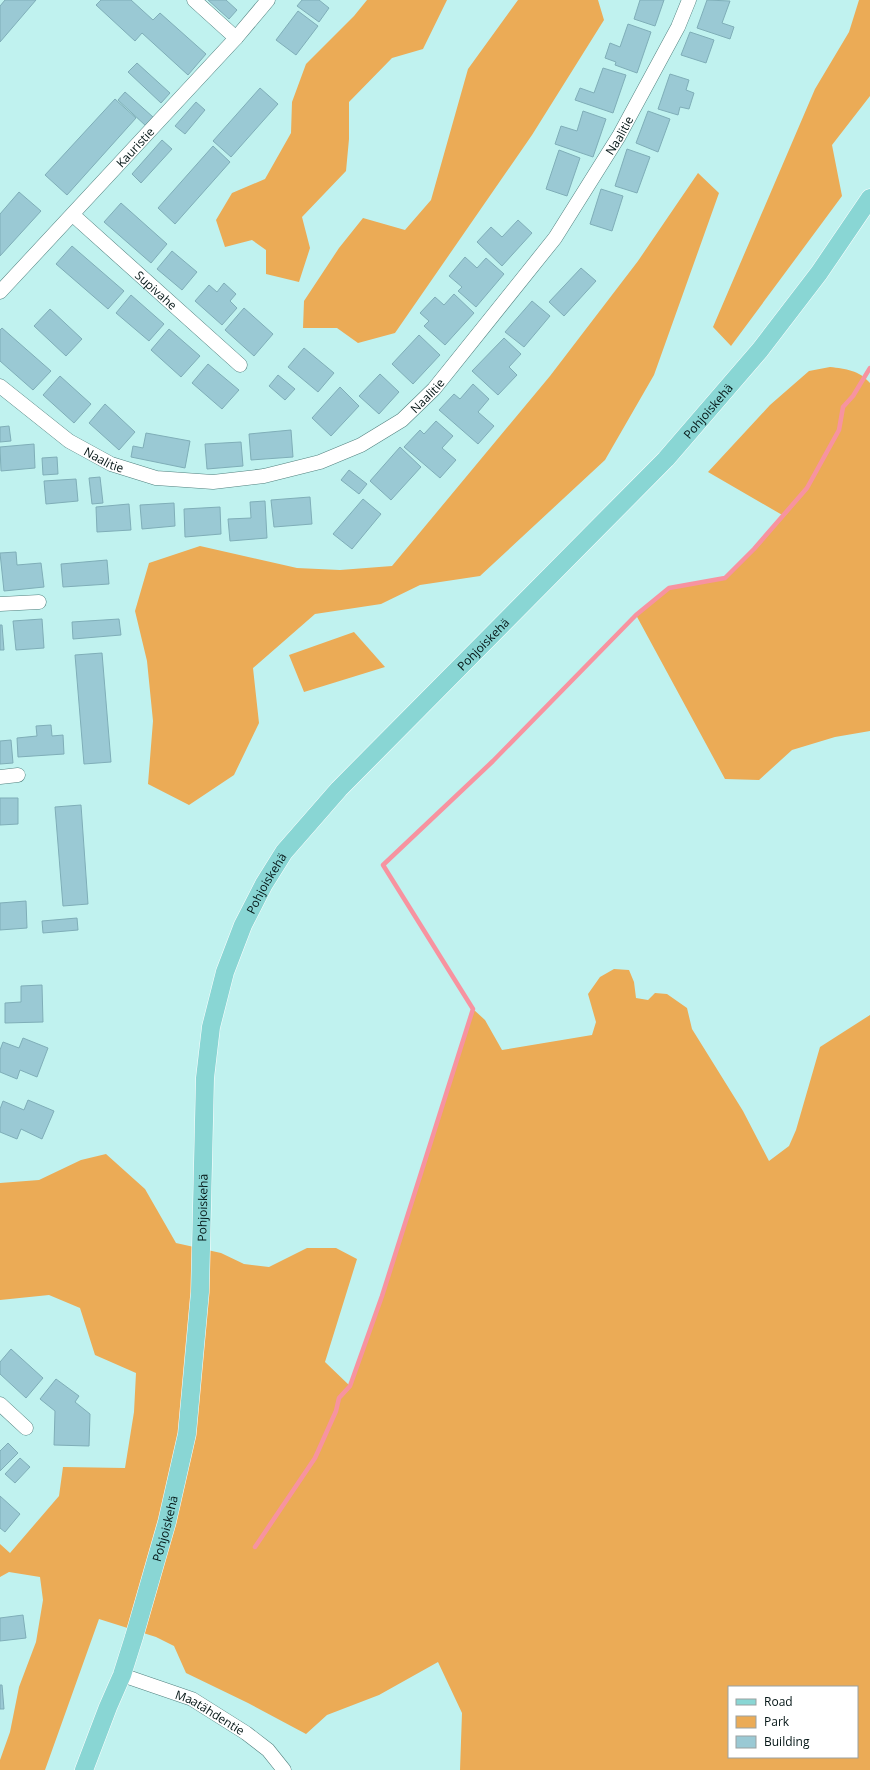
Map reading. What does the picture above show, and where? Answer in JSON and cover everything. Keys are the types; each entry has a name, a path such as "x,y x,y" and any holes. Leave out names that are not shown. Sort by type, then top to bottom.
{"main road":[{"name":"Pohjoiskehä","path":"84,1770 122,1675 167,1522 186,1434 200,1292 205,1078 211,1026 225,972 243,925 268,878 284,852 306,826 339,789 666,459 760,350 819,273 870,198"}],"street":[{"path":"194,0 236,38"},
{"name":"Kauristie","path":"0,292 236,38 268,0"},
{"name":"Naalitie","path":"0,386 69,442 111,464 156,478 213,482 264,476 320,462 361,445 402,420 434,389 555,238 619,136 678,27 689,0"},
{"name":"Supivahe","path":"73,215 240,365"},
{"path":"0,604 39,602"},
{"path":"0,777 18,776"},
{"path":"0,1404 26,1428"},
{"name":"Maatähdentie","path":"122,1675 192,1698 246,1733 268,1750 284,1770"}],"green space":[{"path":"367,0 447,0 423,49 392,58 349,102 349,139 346,171 302,217 310,248 299,282 266,274 266,250 252,240 225,247 216,220 232,193 265,179 291,133 292,102 306,64 354,16"},
{"path":"518,0 598,0 604,20 532,135 395,333 358,343 337,328 303,328 304,301 339,248 363,218 405,230 431,200 468,69"},
{"path":"859,0 870,0 870,96 832,145 842,196 731,346 713,327 815,89 849,32"},
{"path":"698,173 719,193 654,375 605,460 480,576 420,585 381,604 315,614 253,668 259,723 234,775 189,805 148,784 153,721 147,661 135,611 149,563 200,546 297,568 340,570 392,566 550,376 638,261"},
{"path":"830,367 857,373 870,383 870,731 835,737 792,750 759,780 725,779 636,615 669,588 725,578 784,516 708,472 770,405 809,371"},
{"path":"354,632 385,667 304,692 289,655"},
{"path":"614,969 629,970 634,982 636,998 648,1000 655,993 667,994 687,1008 692,1029 743,1111 769,1161 789,1146 796,1130 820,1047 870,1015 870,1770 460,1770 462,1713 438,1662 379,1695 327,1715 306,1734 248,1703 186,1673 174,1646 156,1637 99,1619 45,1770 0,1770 0,1760 10,1732 19,1687 36,1642 43,1600 40,1577 9,1572 0,1577 0,1544 10,1553 59,1496 63,1467 125,1468 134,1412 136,1373 95,1355 80,1308 49,1295 0,1300 0,1183 39,1180 81,1160 106,1154 145,1189 176,1243 221,1253 244,1264 269,1267 307,1248 336,1248 357,1259 325,1362 350,1386 382,1296 473,1009 485,1020 502,1050 592,1035 596,1022 588,994 600,977"}],"building":[{"path":"5,0 36,0 0,42 0,6"},
{"path":"101,0 131,0 153,20 160,13 206,54 188,75 142,33 135,41 96,5"},
{"path":"208,0 226,0 237,10 229,19"},
{"path":"302,0 319,0 329,8 319,22 297,6"},
{"path":"640,0 664,0 655,26 634,19"},
{"path":"707,0 730,1 722,23 734,27 730,39 697,28"},
{"path":"298,11 318,26 296,55 276,40"},
{"path":"628,24 651,32 637,73 615,65 616,62 605,58 610,43 620,47"},
{"path":"690,32 714,40 706,63 681,55"},
{"path":"137,63 170,93 161,103 128,72"},
{"path":"603,68 626,75 613,113 575,100 580,88 594,93"},
{"path":"670,74 689,80 686,90 694,93 689,109 680,107 678,115 658,109"},
{"path":"260,88 278,104 231,157 213,141"},
{"path":"125,92 153,117 146,126 118,100"},
{"path":"115,99 136,118 67,195 45,175"},
{"path":"196,102 205,110 185,134 175,126"},
{"path":"583,111 606,119 593,157 555,144 561,126 577,131"},
{"path":"648,111 670,119 658,152 636,143"},
{"path":"162,140 172,149 141,183 132,174"},
{"path":"213,146 230,162 175,224 158,208"},
{"path":"627,149 650,157 637,193 615,186"},
{"path":"559,150 580,158 567,196 546,189"},
{"path":"601,189 623,196 612,231 590,224"},
{"path":"19,192 41,211 0,256 0,214"},
{"path":"121,203 167,244 151,263 104,222"},
{"path":"518,220 532,233 502,266 477,242 491,227 502,237"},
{"path":"72,246 124,291 108,309 56,264"},
{"path":"172,251 197,272 182,290 157,269"},
{"path":"465,257 477,268 486,258 504,274 476,307 458,291 462,287 449,276"},
{"path":"581,268 596,281 564,316 549,302"},
{"path":"224,283 236,294 230,301 237,308 222,325 195,301 209,285 217,292"},
{"path":"454,294 474,313 445,345 424,326 429,321 420,313 435,297 444,305"},
{"path":"131,295 164,324 149,341 116,313"},
{"path":"532,301 550,316 524,347 505,332"},
{"path":"244,308 273,334 254,356 225,330"},
{"path":"50,309 82,339 66,356 34,326"},
{"path":"2,328 51,371 33,390 0,361 0,330"},
{"path":"169,329 200,356 181,377 151,350"},
{"path":"419,335 440,355 413,384 392,364"},
{"path":"504,338 521,354 509,367 517,375 498,395 472,371"},
{"path":"304,348 334,373 318,392 288,367"},
{"path":"208,364 239,390 222,409 192,383"},
{"path":"380,374 399,392 379,414 359,396"},
{"path":"278,375 295,389 285,400 269,386"},
{"path":"60,376 91,404 74,423 43,395"},
{"path":"473,384 489,399 478,412 494,426 478,444 439,410 454,394 460,399"},
{"path":"340,387 359,406 331,436 312,418"},
{"path":"105,404 135,432 119,450 89,423"},
{"path":"436,421 453,436 442,448 456,460 440,478 404,447 420,430 424,434"},
{"path":"9,426 11,441 0,442 0,427"},
{"path":"291,430 293,457 251,460 249,434"},
{"path":"146,433 190,441 185,468 131,457 133,446 143,448"},
{"path":"241,442 243,466 207,469 205,444"},
{"path":"34,444 35,468 1,471 0,447"},
{"path":"400,447 421,467 391,500 370,481"},
{"path":"57,457 58,474 43,475 42,458"},
{"path":"349,470 367,484 359,494 341,480"},
{"path":"100,477 103,503 92,504 89,478"},
{"path":"76,479 78,501 46,504 44,481"},
{"path":"310,497 312,524 274,527 271,500"},
{"path":"363,499 381,514 352,549 333,534"},
{"path":"265,501 267,538 230,541 228,519 251,518 250,502"},
{"path":"174,503 175,526 142,529 140,505"},
{"path":"129,504 131,530 97,532 96,507"},
{"path":"220,507 221,534 185,537 184,509"},
{"path":"16,552 17,565 41,563 44,587 4,591 0,553"},
{"path":"107,560 109,584 63,587 61,564"},
{"path":"42,619 44,648 16,650 13,621"},
{"path":"119,619 121,635 73,639 72,622"},
{"path":"0,625 2,625 4,650 0,650"},
{"path":"102,653 111,762 84,764 75,655"},
{"path":"51,725 52,736 63,735 64,754 18,757 17,738 37,736 36,726"},
{"path":"11,740 13,763 0,764 0,741"},
{"path":"0,798 18,798 18,824 0,825"},
{"path":"81,805 88,904 63,906 55,807"},
{"path":"26,901 27,928 0,930 0,903"},
{"path":"77,918 78,930 43,933 42,921"},
{"path":"42,985 43,1022 5,1023 5,1003 21,1002 21,986"},
{"path":"23,1038 48,1048 37,1077 20,1070 17,1079 0,1072 0,1050 3,1042 19,1048"},
{"path":"28,1100 54,1111 42,1139 21,1129 17,1139 0,1132 0,1109 3,1101 24,1110"},
{"path":"11,1349 43,1378 26,1398 0,1374 0,1362"},
{"path":"56,1379 79,1396 75,1402 90,1414 89,1446 54,1445 55,1411 40,1399"},
{"path":"8,1443 18,1453 0,1471 0,1451"},
{"path":"20,1458 30,1467 15,1483 5,1474"},
{"path":"0,1496 20,1514 5,1532 0,1528"},
{"path":"23,1615 26,1638 0,1641 0,1618"},
{"path":"0,1685 2,1685 4,1709 0,1709"}],"waterway":[{"path":"255,1547 315,1458 336,1411 339,1398 350,1386 382,1296 473,1009 383,865 493,761 636,615 669,588 725,578 754,549 807,488 839,430 843,407 853,396 870,368"}]}
